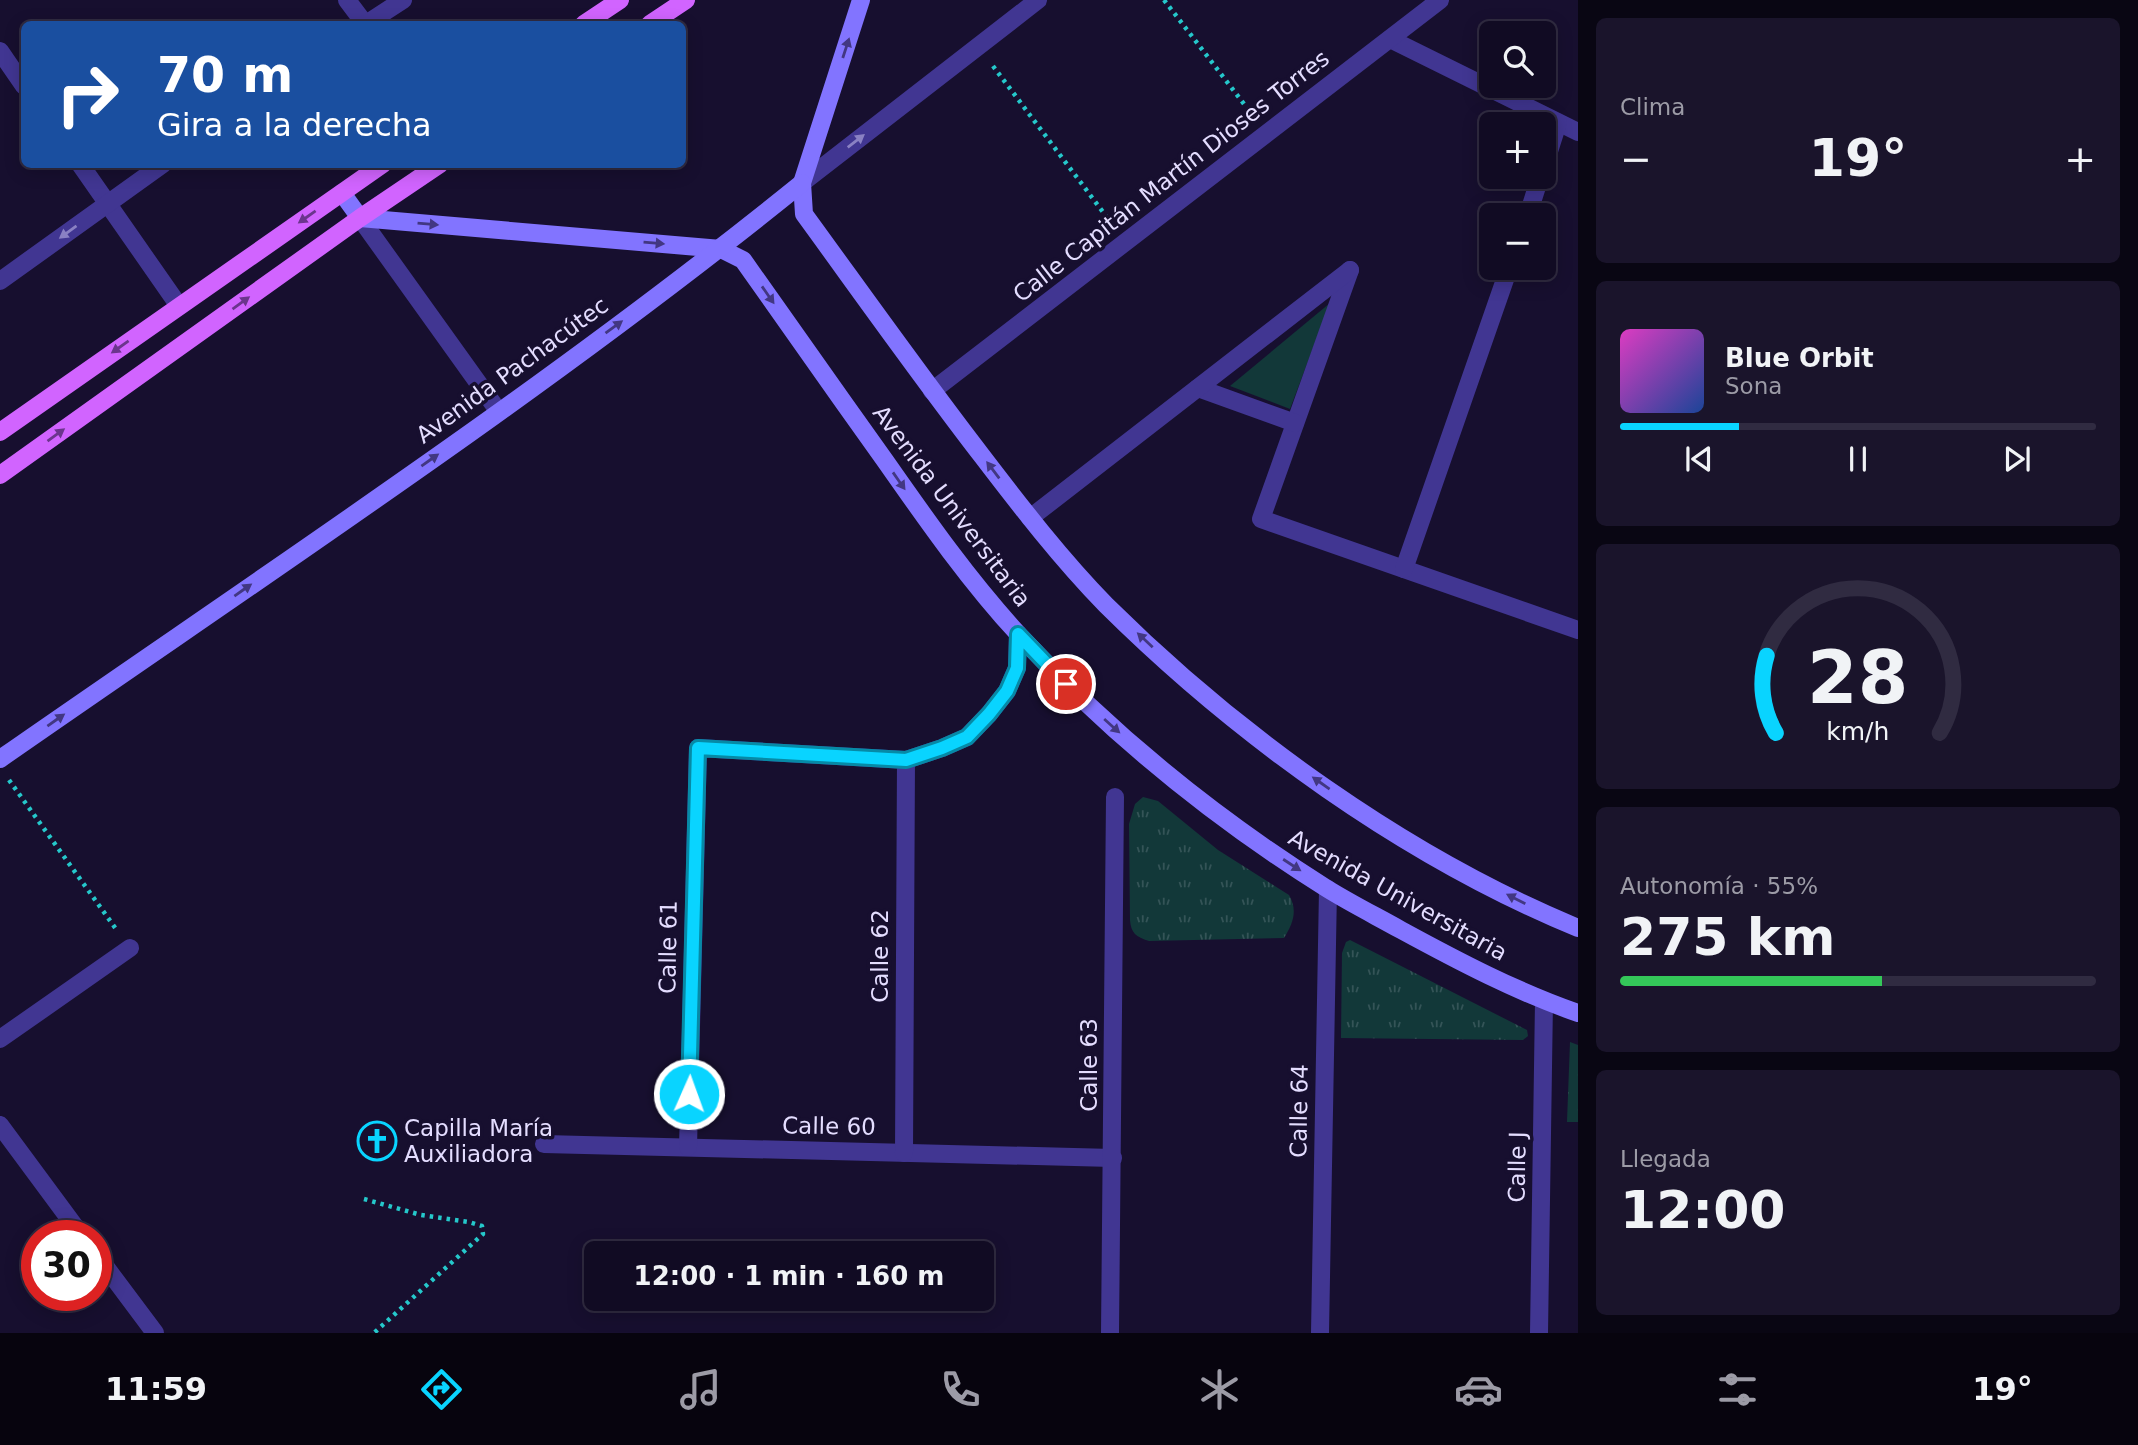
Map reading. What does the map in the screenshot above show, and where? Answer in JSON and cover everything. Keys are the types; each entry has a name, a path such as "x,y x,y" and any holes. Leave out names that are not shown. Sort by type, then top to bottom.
{"main road":[{"path":"588,21 620,0"},
{"path":"655,21 687,0"},
{"path":"0,432 377,168"},
{"path":"0,475 434,168"}],"street":[{"path":"347,0 364,21"},
{"path":"371,21 403,0"},
{"path":"861,0 802,183 804,214 932,391 1030,518 1106,604 1202,693 1264,743 1353,806 1444,862 1578,928"},
{"name":"Avenida Pachacútec","path":"0,759 499,412 721,248 1038,0"},
{"name":"Calle Capitán Martín Dioses Torres","path":"932,391 1440,0"},
{"path":"1390,39 1578,132"},
{"path":"0,51 21,82"},
{"path":"1556,129 1558,123"},
{"path":"83,168 178,306"},
{"path":"0,281 157,168"},
{"path":"342,193 499,412"},
{"path":"360,218 721,248"},
{"name":"Avenida Universitaria","path":"721,248 743,260 943,544 1018,634 1082,700 1141,753 1248,836 1328,889 1432,946 1544,1001 1578,1013"},
{"path":"1030,518 1350,270 1261,519 1578,631"},
{"path":"1404,569 1505,280"},
{"path":"1198,388 1295,423"},
{"path":"906,760 967,737 989,714 1007,691 1017,668 1018,634"},
{"name":"Calle 61","path":"688,1147 698,748 906,760"},
{"name":"Calle 62","path":"904,1153 906,760"},
{"name":"Calle 63","path":"1110,1333 1115,797"},
{"name":"Calle 64","path":"1320,1333 1328,889"},
{"path":"0,1039 130,948"},
{"name":"Calle J","path":"1539,1333 1544,1001"},
{"path":"0,1125 70,1220"},
{"name":"Calle 60","path":"544,1144 1113,1158"},
{"path":"112,1275 155,1333"}],"path":[{"path":"1164,0 1267,133"},
{"path":"979,45 1126,243"},
{"path":"8,779 130,948"},
{"path":"364,1199 422,1215 469,1222 482,1226 484,1234 373,1333"}],"green space":[{"path":"1330,303 1290,409 1230,386"},
{"path":"1143,797 1158,801 1218,850 1289,895 1293,917 1284,938 1149,941 1135,934 1130,920 1129,824 1135,804"},
{"path":"1350,940 1527,1030 1528,1036 1523,1040 1341,1038 1342,953 1346,942"},
{"path":"1570,1042 1578,1045 1578,1122 1567,1122"}],"place":[{"name":"Capilla María Auxiliadora","path":"377,1141"}],"route":[{"path":"689,1094 698,748 906,760 942,748 967,737 1007,691 1017,668 1018,634 1066,684"}]}
